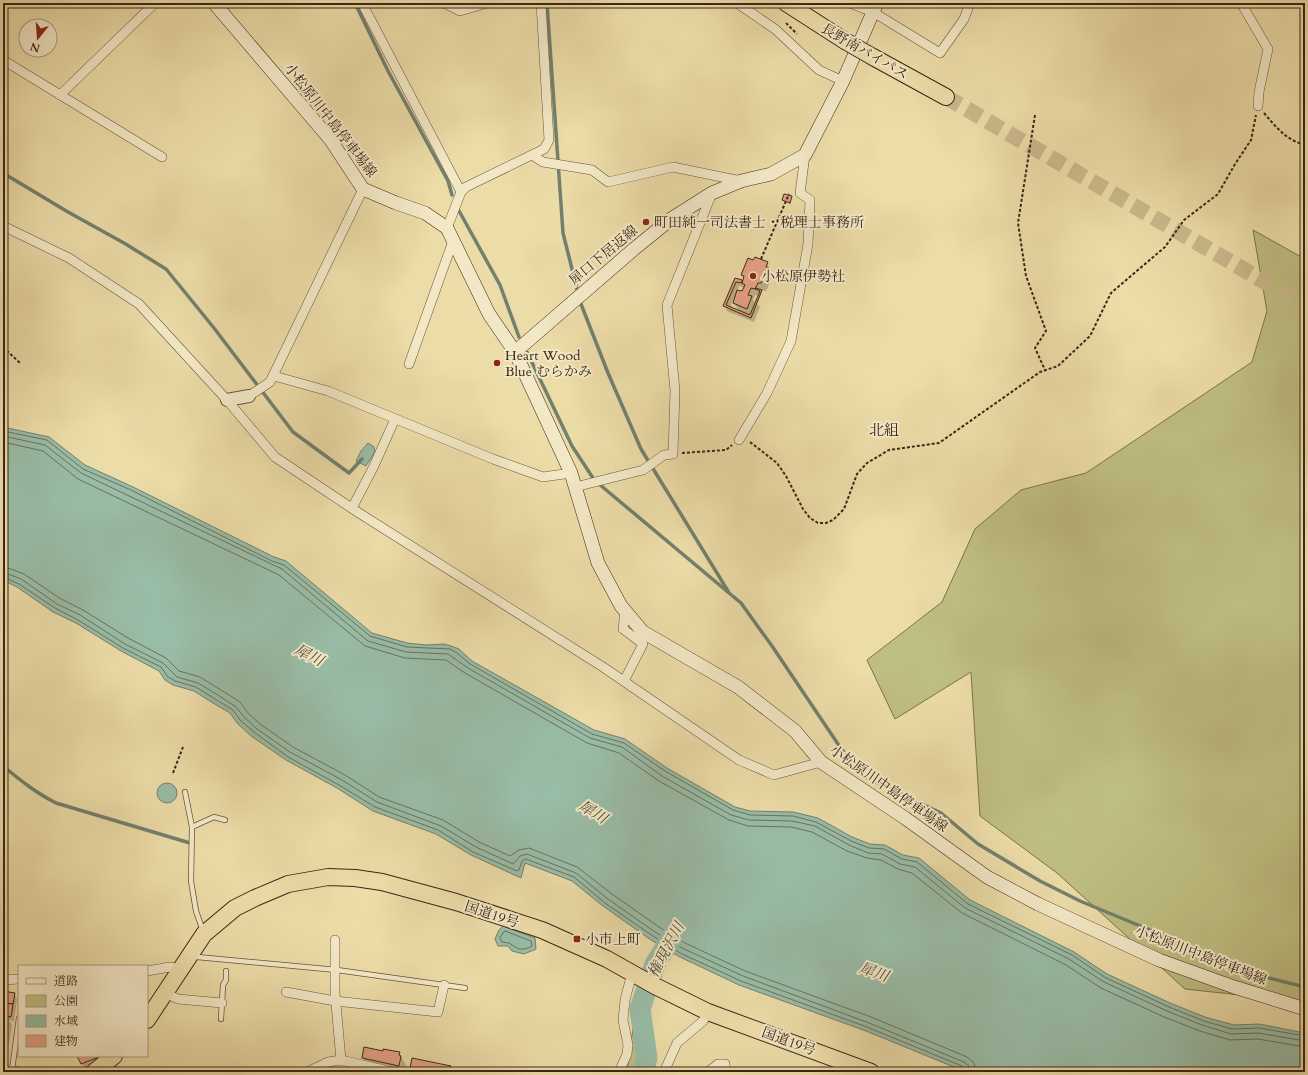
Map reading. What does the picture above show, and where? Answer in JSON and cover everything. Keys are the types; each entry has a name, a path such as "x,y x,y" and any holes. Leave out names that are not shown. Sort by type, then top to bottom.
{"highway":[{"name":"長野南バイパス","path":"786,3 845,41 946,97"},
{"name":"国道19号","path":"148,1018 204,934 235,908 288,884 328,877 355,878 389,884 456,902 542,930 607,959 708,1012 871,1072"},
{"path":"94,1072 113,1057"}],"main road":[{"name":"小松原川中島停車場線","path":"214,3 330,139 363,189 396,203 424,212 447,228 489,314 515,352 571,473 598,563 625,611 642,632 738,687 795,731 821,762 905,818 987,877 1038,904 1160,960 1234,987 1305,1009"},
{"path":"805,155 843,81 875,8"},
{"name":"犀口下居返線","path":"515,352 671,219 712,194 741,181 771,174 805,155"}],"street":[{"path":"60,95 155,3"},
{"path":"362,3 461,192"},
{"path":"444,3 460,11 487,3"},
{"path":"447,228 461,192 466,187 532,156 544,149 549,140 542,3"},
{"path":"737,3 775,29 819,70 843,81"},
{"path":"850,3 875,8 940,53 964,19 970,3"},
{"path":"1241,3 1268,50 1259,92 1258,106"},
{"path":"3,60 162,157"},
{"path":"739,440 767,393 791,341 808,244 810,200 800,192 805,155"},
{"path":"532,156 543,162 592,170 608,182 673,167 741,181"},
{"path":"226,400 249,396 272,379 363,189"},
{"path":"576,487 643,470 664,455 673,454 675,391 667,305 712,194"},
{"path":"3,226 69,258 139,304 275,456 352,508 509,606 624,681 739,760 774,775 821,762"},
{"path":"409,364 453,241"},
{"path":"272,379 328,391 493,459 543,477 571,473"},
{"path":"352,508 373,468 394,419"},
{"path":"624,681 643,644 623,629 625,611"},
{"path":"335,940 335,1001 341,1060"},
{"path":"148,971 170,967 180,969"},
{"path":"619,1072 627,1049 624,1020 625,1000 635,975"},
{"path":"3,980 18,979"},
{"path":"286,992 335,1001 438,1012 444,985"},
{"path":"165,993 178,999 222,1003"},
{"path":"664,1072 677,1043 703,1021 708,1012"},
{"path":"310,1071 328,1062 341,1060 393,1072"},
{"path":"708,1072 718,1064 725,1064 726,1072"}],"lane":[{"path":"185,792 192,827 190,881 196,911 204,934"},
{"path":"192,827 214,817 224,820"},
{"path":"197,957 334,969 465,988"},
{"path":"220,1019 223,985 226,980 226,972"},
{"path":"13,1071 18,1027"}],"path":[{"path":"1258,106 1283,135 1305,145"},
{"path":"673,454 726,450 739,440 748,441 777,463 807,514 818,523 826,523 833,520 844,509 857,474 867,463 889,450 939,442 1045,370 1058,366 1090,336 1111,293 1165,248 1184,220 1218,194 1234,164 1251,140 1258,106"},
{"path":"1035,115 1018,223 1026,276 1046,331 1035,348 1045,370"},
{"path":"761,259 789,195"},
{"path":"3,347 21,364"},
{"path":"173,773 183,748"}],"green space":[{"path":"1253,230 1305,259 1305,1002 1185,989 1057,873 980,816 971,672 895,719 867,660 942,602 975,529 1021,490 1086,473 1252,362 1267,311"},
{"path":"634,1021 651,1023 643,1072 627,1072"}],"water":[{"name":"犀川","path":"3,427 49,437 85,465 133,487 274,557 286,561 372,633 407,643 426,645 444,644 459,649 472,661 594,730 625,739 667,768 735,807 750,811 793,812 818,818 852,837 870,844 885,845 903,855 919,858 970,900 1074,952 1107,974 1170,1003 1205,1017 1234,1025 1259,1024 1305,1033 1305,1072 966,1072 866,1031 739,985 678,956 651,940 603,906 572,881 525,863 521,878 471,855 436,834 373,811 337,788 286,760 251,736 237,723 230,713 194,691 173,685 165,680 159,671 121,651 76,623 53,612 17,587 3,580"},
{"path":"368,443 374,447 375,452 366,466 356,461 361,451"},
{"path":"167,783 174,786 177,793 174,800 167,803 160,800 157,793 160,786"},
{"path":"503,926 535,938 536,949 524,954 512,951 508,946 498,946 495,939 499,930"}],"building":[{"path":"784,194 792,196 790,203 782,200"},
{"path":"755,257 768,262 766,267 769,268 761,283 758,283 755,289 751,288 748,295 752,296 747,309 733,303 737,290 742,291 745,285 742,283 744,276 741,275 748,258 753,260"},
{"path":"735,278 742,280 742,283 736,282 726,305 750,315 760,291 755,289 762,290 751,318 723,306"},
{"path":"3,991 15,993 13,1004 3,1003"},
{"path":"3,1003 13,1004 11,1017 3,1015"},
{"path":"3,1015 8,1016 3,1047"},
{"path":"364,1047 383,1051 383,1049 400,1052 399,1055 401,1056 399,1066 362,1058"},
{"path":"78,1057 99,1057 81,1064"},
{"path":"412,1058 451,1066 449,1072 427,1072 410,1068"},
{"path":"458,1067 478,1072 457,1072"}],"waterway":[{"path":"355,3 388,71 448,181 452,195"},
{"path":"547,3 563,233 577,289"},
{"path":"3,173 166,269 214,328 293,432 349,473 362,459"},
{"path":"458,209 500,285 519,337"},
{"path":"581,304 608,373 641,449 728,591"},
{"path":"527,352 572,446 593,478"},
{"path":"599,484 741,603 840,747 863,776 941,813 978,844 1040,881 1080,901 1261,976 1305,987"},
{"path":"3,766 35,791 56,803 190,843"},
{"name":"権現沢川","path":"643,1072 647,1058 640,1009 655,964 680,924"}],"tunnel":[{"path":"946,97 1305,305"}],"place":[{"name":"町田純一司法書士・税理士事務所","path":"646,222"},
{"name":"小松原伊勢社","path":"753,276"},
{"name":"Heart Wood Blue むらかみ","path":"497,363"},
{"name":"小市上町","path":"577,939"}],"district":[{"name":"北組","path":"884,430"}]}
